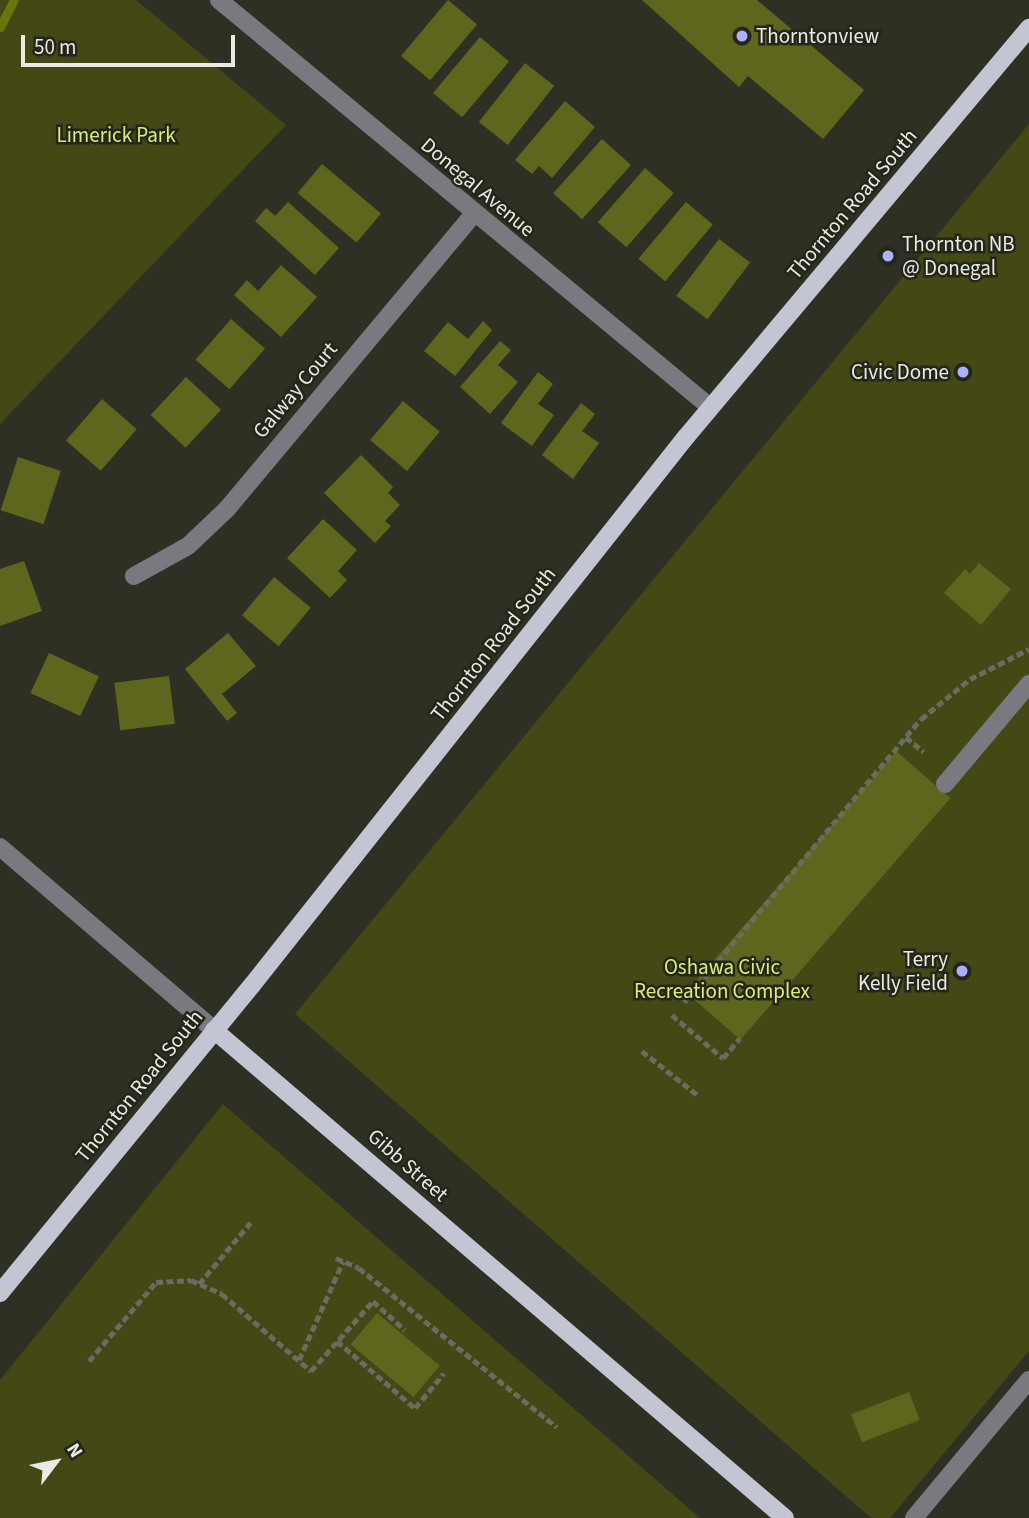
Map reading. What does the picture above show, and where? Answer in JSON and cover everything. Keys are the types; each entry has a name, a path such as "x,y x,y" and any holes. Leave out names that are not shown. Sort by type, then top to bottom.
{"main road":[{"name":"Thornton Road South","path":"0,1293 214,1030 710,407 1029,28"},
{"name":"Gibb Street","path":"214,1030 785,1518"}],"street":[{"name":"Donegal Avenue","path":"219,0 710,407"},
{"name":"Galway Court","path":"134,576 188,546 227,509 474,214"},
{"path":"945,783 1029,684"},
{"name":"Gibb Street","path":"0,847 214,1030"},
{"path":"914,1518 1029,1380"}],"path":[{"path":"684,1002 906,737 944,698 1029,649"},
{"path":"906,737 924,752"},
{"path":"672,1015 723,1058 740,1038"},
{"path":"642,1051 699,1097"},
{"path":"199,1284 250,1223"},
{"path":"336,1258 359,1268 557,1427"},
{"path":"299,1360 343,1261"},
{"path":"89,1360 156,1282 199,1284 222,1294 311,1371 373,1301 405,1329"},
{"path":"337,1341 415,1408 444,1373"}],"green space":[{"name":"Limerick Park","path":"0,0 136,0 286,125 0,424"},
{"name":"Oshawa Civic Recreation Complex","path":"1029,124 1029,1351 890,1518 871,1518 295,1014"},
{"path":"223,1104 700,1518 0,1518 0,1380"}],"building":[{"path":"448,0 477,24 430,80 401,56"},
{"name":"Thorntonview","path":"642,0 757,0 864,90 823,139 748,76 739,87"},
{"path":"480,37 509,61 462,117 433,93"},
{"path":"525,63 554,86 508,145 479,122"},
{"path":"565,101 595,127 552,178 539,166 532,174 515,160"},
{"path":"602,139 631,165 582,219 553,193"},
{"path":"322,164 381,213 357,243 298,193"},
{"path":"645,168 674,193 626,247 598,222"},
{"path":"288,202 339,248 315,275 255,221 266,208 275,216"},
{"path":"686,202 713,224 665,281 638,259"},
{"path":"719,239 750,262 707,319 676,296"},
{"path":"281,265 317,297 281,337 234,295 247,280 258,291"},
{"path":"231,319 265,349 230,389 196,360"},
{"path":"483,321 492,330 455,376 424,351 448,322 468,339"},
{"path":"500,341 511,350 498,365 518,382 490,414 460,387"},
{"path":"538,372 553,384 538,404 554,415 532,446 501,423"},
{"path":"186,377 221,410 186,448 151,415"},
{"path":"102,399 137,429 101,471 66,441"},
{"path":"403,401 440,432 407,471 370,440"},
{"path":"581,403 595,414 582,431 599,443 573,479 542,455"},
{"path":"361,455 393,487 388,493 400,505 385,521 391,526 375,543 324,493"},
{"path":"18,457 61,471 43,524 1,510"},
{"path":"323,519 357,550 338,571 347,580 330,598 287,558"},
{"path":"24,561 42,611 0,626 0,569"},
{"path":"979,563 1011,589 981,625 944,593 965,569 970,574"},
{"path":"274,577 311,608 279,646 242,615"},
{"path":"228,633 256,666 222,694 237,713 227,721 185,669"},
{"path":"49,653 99,676 80,716 30,693"},
{"path":"169,676 175,724 120,730 114,683"},
{"path":"896,751 950,798 740,1040 686,993"},
{"path":"377,1313 440,1366 413,1397 351,1344"},
{"path":"909,1392 920,1420 862,1442 851,1414"}],"waterway":[{"path":"0,27 14,0"}],"place":[{"name":"Thorntonview","path":"742,36"},
{"name":"Thornton NB @ Donegal","path":"888,256"},
{"name":"Civic Dome","path":"963,372"},
{"name":"Terry Kelly Field","path":"962,971"}]}
